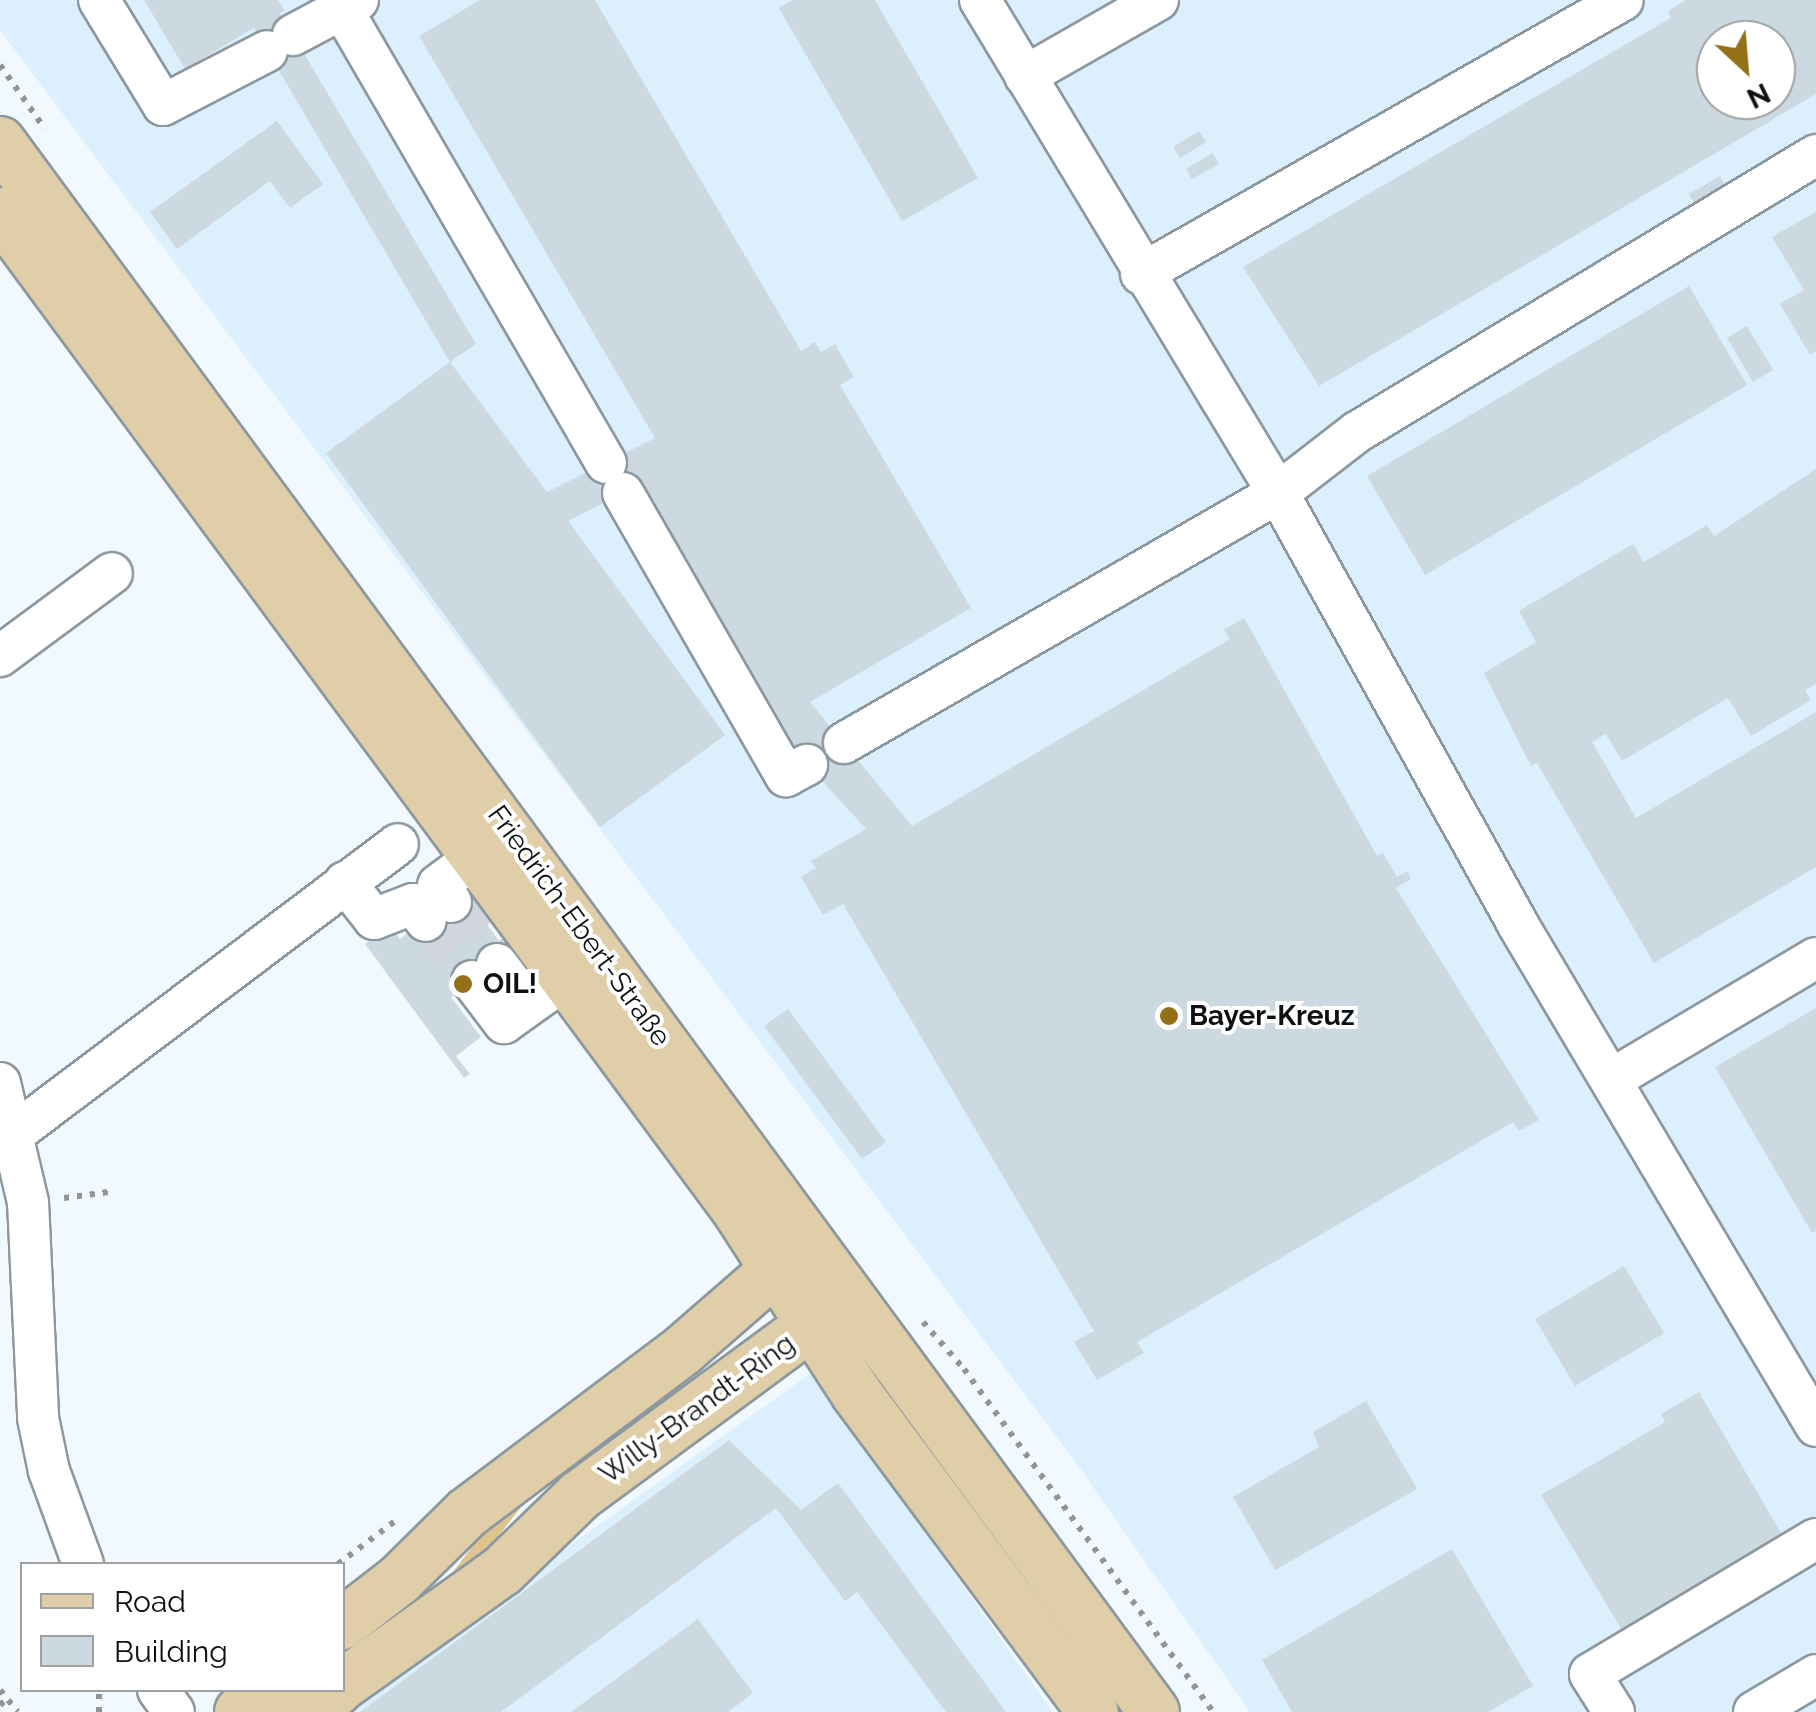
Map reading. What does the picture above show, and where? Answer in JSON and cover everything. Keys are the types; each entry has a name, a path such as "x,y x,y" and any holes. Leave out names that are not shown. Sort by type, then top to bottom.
{"main road":[{"name":"Friedrich-Ebert-Straße","path":"0,142 829,1273 899,1358 1154,1712"},
{"name":"Friedrich-Ebert-Straße","path":"0,213 441,894 548,992 775,1270 810,1326 1093,1712"},
{"path":"775,1270 829,1273"},
{"name":"Willy-Brandt-Ring","path":"345,1622 399,1580 467,1513 683,1350 775,1270"},
{"name":"Willy-Brandt-Ring","path":"345,1683 502,1571 579,1496 810,1326 829,1273"},
{"path":"240,1712 260,1692"},
{"name":"Willy-Brandt-Ring","path":"301,1712 332,1692"}],"street":[{"path":"100,0 164,105 350,4 786,776 808,765"},
{"path":"980,0 1141,274 1278,493 1612,1079 1816,1426"},
{"path":"1024,76 1158,0"},
{"path":"1141,274 1623,0"},
{"path":"844,742 1278,493 1358,432 1816,155"},
{"path":"0,656 112,573"},
{"path":"12,1144 398,844"},
{"path":"345,882 374,919 441,894"},
{"path":"1612,1079 1816,958"},
{"path":"485,972 504,1023 548,992"},
{"path":"0,1083 28,1202 38,1418 49,1470 82,1562"},
{"path":"1614,1712 1590,1674 1816,1538"},
{"path":"1754,1712 1816,1675"}],"path":[{"path":"28,1202 109,1192"},
{"path":"913,1310 964,1369 1213,1712"},
{"path":"0,1690 18,1712"},
{"path":"0,1705 8,1698"}],"shaded area":[{"path":"0,0 1816,0 1816,1712 1250,1712 1079,1467 0,30"},
{"path":"706,1354 711,1360 533,1492 485,1553 446,1581 489,1525"},
{"path":"811,1373 1053,1712 337,1712"}],"building":[{"path":"144,0 278,0 285,11 280,13 476,344 450,362 254,28 185,69"},
{"path":"480,0 595,0 801,351 815,342 821,352 835,344 854,377 840,385 971,608 810,702 912,826 1230,639 1224,630 1244,618 1377,856 1383,853 1397,877 1407,871 1411,879 1396,888 1539,1120 1519,1131 1513,1122 1137,1342 1144,1353 1097,1380 1074,1342 1094,1331 843,904 823,915 801,877 816,868 811,861 866,829 770,724 631,489 568,521 725,735 600,827 326,453 450,362 547,492 655,438 419,36"},
{"path":"792,0 875,0 978,178 902,221 779,8"},
{"path":"1686,0 1816,0 1816,94 1796,106 1796,20 1696,20 1696,120 1772,120 1319,386 1243,267 1671,18 1668,11"},
{"path":"277,121 323,184 290,208 270,181 177,249 150,212"},
{"path":"1199,131 1206,142 1180,158 1173,147"},
{"path":"1213,153 1219,164 1192,179 1186,169"},
{"path":"1720,176 1733,197 1702,215 1689,194"},
{"path":"1816,212 1816,351 1810,355 1780,304 1804,290 1772,237"},
{"path":"1689,286 1747,385 1425,575 1367,476"},
{"path":"1747,326 1773,370 1753,382 1727,338"},
{"path":"1816,469 1816,684 1805,690 1811,700 1751,736 1728,698 1622,761 1606,734 1592,742 1636,818 1816,712 1816,867 1654,963 1537,763 1531,766 1484,673 1536,642 1519,611 1633,544 1644,562 1707,525 1714,536"},
{"path":"464,892 509,955 451,997 481,1037 456,1056 470,1074 464,1078 365,944 390,926 400,939"},
{"path":"1816,1008 1816,1231 1812,1233 1715,1067"},
{"path":"788,1009 886,1142 862,1159 764,1026"},
{"path":"1624,1266 1664,1333 1575,1386 1535,1319"},
{"path":"1699,1392 1788,1545 1623,1632 1541,1495 1665,1422 1661,1414"},
{"path":"1366,1401 1417,1489 1275,1570 1233,1497 1319,1447 1313,1432"},
{"path":"729,1440 801,1510 838,1483 1006,1712 946,1712 857,1592 845,1601 776,1508 501,1712 360,1712"},
{"path":"1452,1549 1533,1686 1488,1712 1292,1712 1262,1660"},
{"path":"698,1619 753,1693 728,1712 571,1712"}],"tunnel":[{"path":"451,902 497,964"},
{"path":"426,921 472,981"}],"place":[{"name":"OIL!","path":"463,984"},
{"name":"Bayer-Kreuz","path":"1169,1016"}]}
